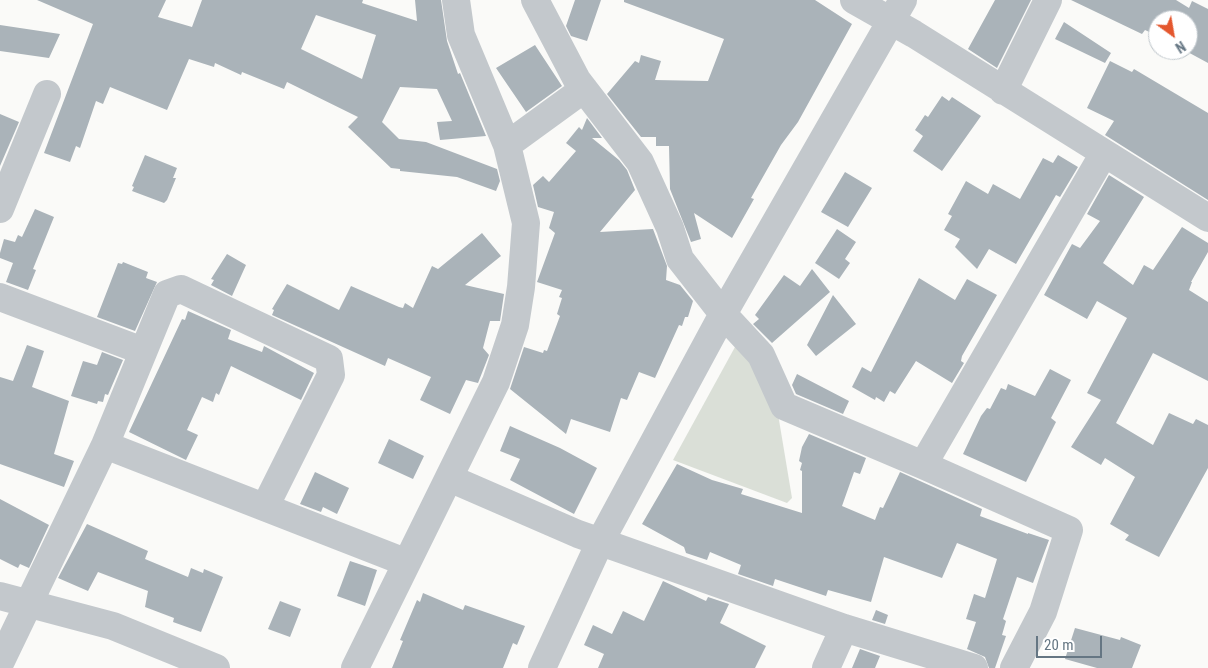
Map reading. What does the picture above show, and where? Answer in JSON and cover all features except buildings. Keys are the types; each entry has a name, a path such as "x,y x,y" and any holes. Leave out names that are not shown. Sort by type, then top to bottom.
{"street":[{"path":"354,668 496,382 515,326 521,287 526,223 507,146 461,35 456,0"},
{"path":"535,0 584,89 640,162 670,228 680,258 723,314 761,355 784,406 1069,530 1043,612 1014,668"},
{"path":"854,0 897,11 1003,91 1208,218"},
{"path":"1003,91 1048,0"},
{"path":"542,668 600,542 723,314 897,11"},
{"path":"507,146 584,89"},
{"path":"0,209 47,94"},
{"path":"923,465 1104,153"},
{"path":"0,663 105,444 167,294 181,288 329,359 331,375 264,507"},
{"path":"0,297 143,351"},
{"path":"105,444 405,562"},
{"path":"449,478 600,542 844,628 974,668"},
{"path":"0,596 113,626 216,668"},
{"path":"826,668 844,628"}],"shaded area":[{"path":"742,345 776,402 792,498 787,503 673,460 735,347"}]}
